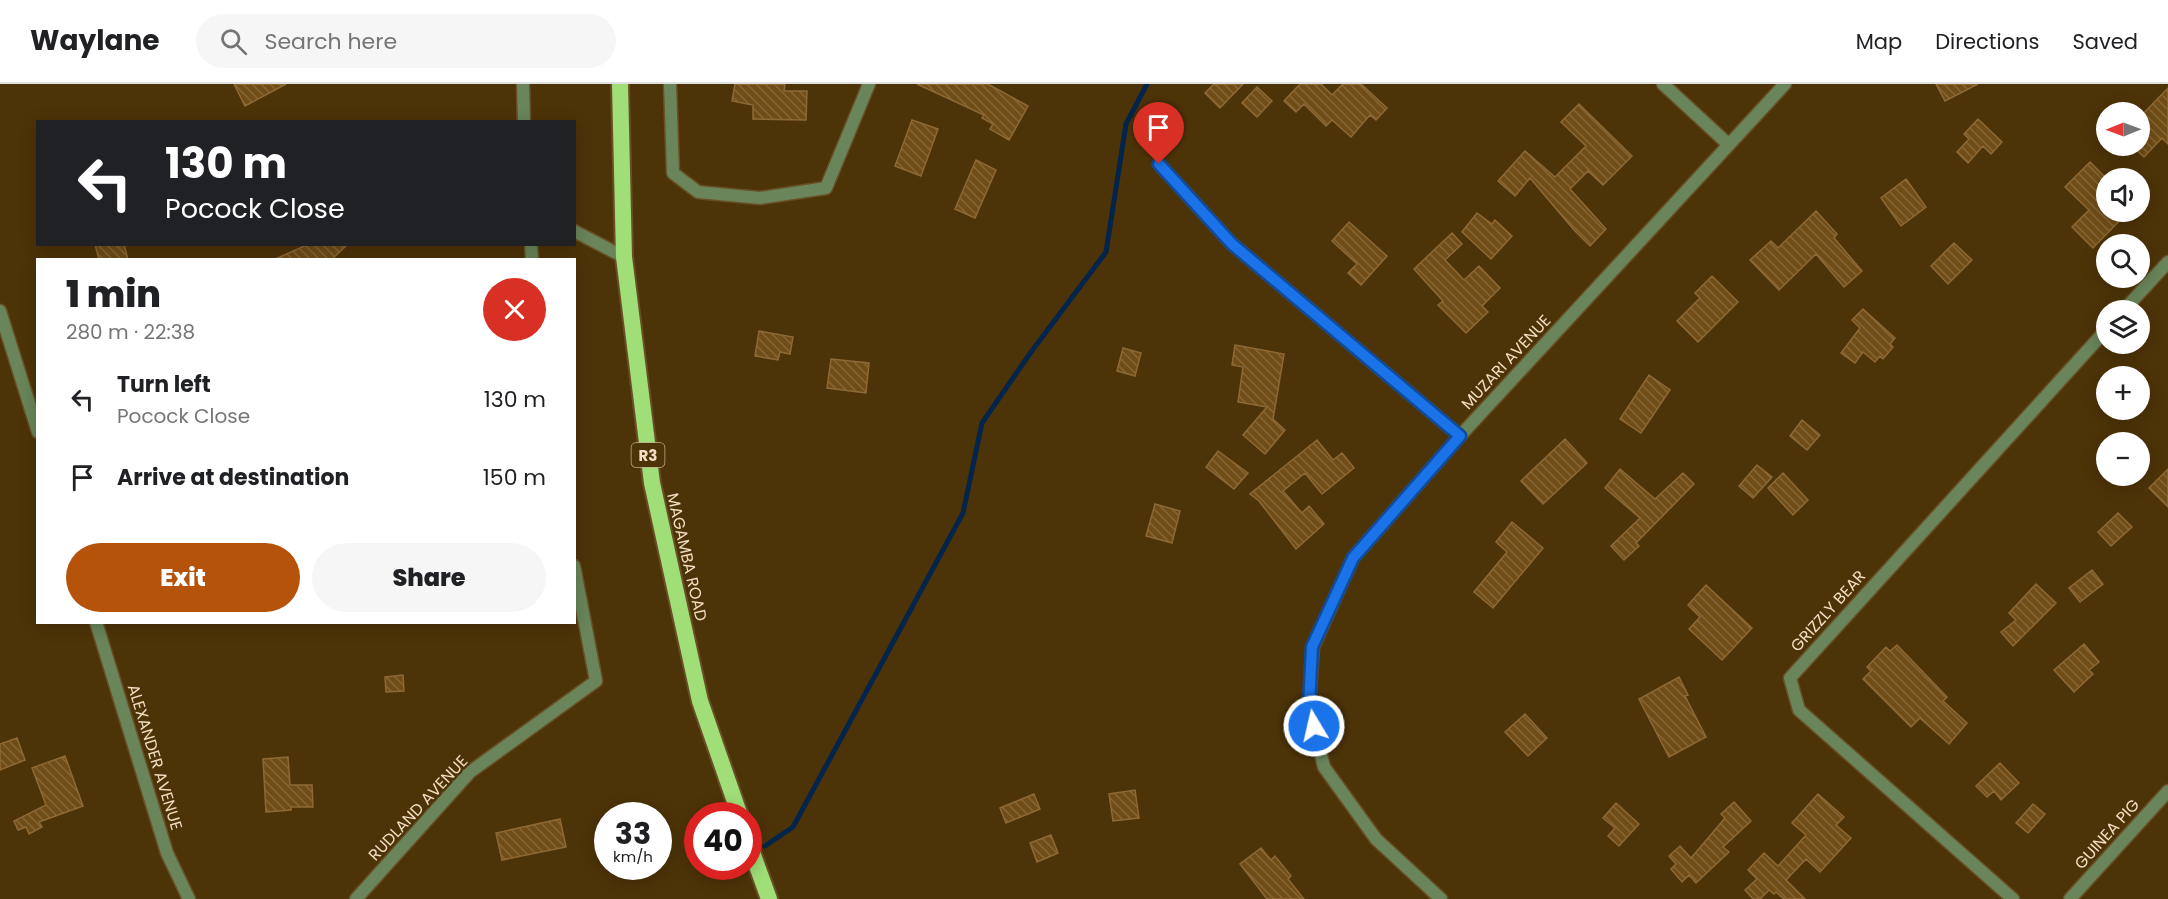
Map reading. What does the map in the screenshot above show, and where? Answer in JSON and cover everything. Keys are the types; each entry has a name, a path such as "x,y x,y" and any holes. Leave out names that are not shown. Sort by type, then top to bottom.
{"highway":[{"name":"MAGAMBA ROAD","path":"620,84 624,257 652,483 700,701 735,802"},
{"path":"762,880 769,899"}],"street":[{"path":"523,84 524,120"},
{"path":"670,84 673,173 698,192 760,198 826,188 869,84"},
{"path":"1663,84 1728,144"},
{"name":"MUZARI AVENUE","path":"1441,899 1376,839 1324,767 1309,706 1312,647 1353,558 1460,436 1785,84"},
{"path":"1159,164 1232,244 1460,436"},
{"path":"576,232 624,257"},
{"path":"2133,300 2168,262"},
{"path":"0,311 36,426"},
{"name":"GRIZZLY BEAR","path":"2013,899 1799,710 1790,678 2096,341"},
{"name":"RUDLAND AVENUE","path":"356,899 470,772 596,681 576,576"},
{"name":"ALEXANDER AVENUE","path":"97,624 167,853 189,899"},
{"name":"GUINEA PIG","path":"2070,899 2168,791"}],"building":[{"path":"234,84 286,84 245,106"},
{"path":"735,84 785,84 784,91 807,91 806,120 753,119 753,105 732,101"},
{"path":"917,84 988,84 1028,106 1009,140 990,129 993,124 982,118 984,115"},
{"path":"1214,84 1243,84 1220,108 1205,93"},
{"path":"1300,84 1321,84 1332,95 1343,84 1361,84 1387,108 1376,120 1370,115 1351,137 1332,120 1326,126 1304,104 1296,112 1284,101"},
{"path":"1936,84 1978,84 1945,101"},
{"path":"1257,87 1272,101 1257,117 1242,103"},
{"path":"2168,88 2168,144 2162,138 2150,151 2150,107"},
{"path":"1579,104 1632,156 1603,185 1588,171 1570,189 1606,229 1590,246 1530,178 1515,196 1498,181 1525,151 1555,177 1586,146 1561,122"},
{"path":"1978,119 2002,142 1991,154 1983,146 1968,163 1957,152 1969,139 1964,134"},
{"path":"912,120 938,129 921,176 895,166"},
{"path":"976,160 996,170 975,218 955,209"},
{"path":"2090,162 2096,168 2096,222 2118,222 2107,234 2096,234 2096,245 2093,248 2072,227 2089,210 2065,187"},
{"path":"1906,179 1926,207 1901,226 1881,198"},
{"path":"1816,211 1837,234 1834,238 1862,271 1844,287 1816,254 1779,290 1750,260 1771,241 1778,248"},
{"path":"1477,213 1492,224 1495,220 1512,236 1491,259 1462,232"},
{"path":"1349,222 1387,256 1361,285 1348,273 1357,264 1332,241"},
{"path":"1452,233 1462,244 1445,260 1464,280 1479,266 1500,288 1482,306 1488,312 1466,333 1438,305 1443,301 1414,269"},
{"path":"1954,243 1972,260 1948,284 1931,266"},
{"path":"96,246 124,246 128,258 98,258"},
{"path":"304,246 346,246 333,258 278,258"},
{"path":"1712,276 1738,302 1698,342 1677,321 1700,298 1695,293"},
{"path":"1863,309 1895,338 1890,344 1893,347 1883,359 1880,356 1875,362 1863,352 1855,363 1841,353 1860,328 1852,320"},
{"path":"759,331 793,337 790,354 780,352 778,360 755,356"},
{"path":"1235,345 1284,354 1273,419 1285,430 1265,454 1243,435 1267,407 1238,402 1243,367 1232,365"},
{"path":"1123,348 1141,353 1135,376 1117,371"},
{"path":"831,359 869,363 866,393 827,388"},
{"path":"1649,375 1670,390 1641,433 1620,419"},
{"path":"1802,420 1820,435 1807,450 1790,436"},
{"path":"1565,439 1587,463 1543,504 1521,481"},
{"path":"1317,440 1333,460 1342,453 1354,468 1322,494 1305,473 1283,491 1302,513 1309,506 1324,524 1296,549 1259,501 1250,494"},
{"path":"1218,451 1248,473 1234,489 1206,467"},
{"path":"1757,465 1772,477 1753,498 1739,486"},
{"path":"1620,469 1655,499 1683,473 1694,484 1636,543 1639,546 1624,560 1611,546 1640,518 1605,488"},
{"path":"2168,469 2168,507 2149,488"},
{"path":"1783,473 1808,500 1793,515 1768,488"},
{"path":"1155,504 1180,511 1172,543 1146,536"},
{"path":"2118,513 2132,527 2111,546 2098,532"},
{"path":"1512,522 1543,548 1493,608 1474,592 1507,552 1496,542"},
{"path":"2092,570 2103,584 2080,602 2069,588"},
{"path":"2036,584 2056,603 2013,646 2001,632 2016,620 2009,613"},
{"path":"1706,585 1752,628 1722,660 1689,629 1700,617 1688,605"},
{"path":"2084,644 2099,662 2089,670 2093,674 2074,692 2054,670"},
{"path":"1897,645 1947,697 1943,701 1967,723 1949,744 1920,718 1911,727 1863,679 1871,671 1867,667 1886,647 1890,651"},
{"path":"403,675 404,691 386,692 385,677"},
{"path":"1679,677 1688,695 1685,696 1706,737 1669,757 1639,699"},
{"path":"1525,714 1547,738 1528,756 1505,732"},
{"path":"17,738 25,760 0,770 0,744"},
{"path":"65,756 83,806 39,822 42,827 29,834 26,827 18,830 14,821 46,805 32,768"},
{"path":"288,757 290,785 312,785 313,807 291,807 291,810 266,812 263,759"},
{"path":"2000,763 2019,783 2001,800 1994,791 1987,797 1976,786"},
{"path":"1135,790 1139,818 1113,821 1109,794"},
{"path":"1034,794 1040,809 1006,823 1000,808"},
{"path":"1818,794 1844,817 1836,825 1851,838 1820,872 1806,859 1786,880 1805,899 1784,899 1776,892 1774,894 1769,890 1760,899 1753,899 1745,890 1757,879 1748,870 1764,853 1778,866 1806,835 1792,823"},
{"path":"1734,802 1751,821 1723,847 1729,852 1696,883 1689,875 1682,882 1671,869 1676,864 1669,856 1680,846 1691,858 1725,818 1721,814"},
{"path":"1616,803 1639,824 1619,846 1608,836 1615,828 1603,818"},
{"path":"2033,804 2045,814 2028,833 2016,823"},
{"path":"560,819 566,847 502,860 496,833"},
{"path":"1051,835 1058,853 1037,862 1030,843"},
{"path":"1261,848 1271,860 1275,856 1291,876 1288,879 1304,899 1267,899 1240,864"}],"waterway":[{"path":"765,846 793,827 963,513 982,423 1031,352 1106,252 1126,124 1147,84"}],"route":[{"path":"1159,164 1232,244 1460,436 1353,558 1312,647 1309,706 1314,726"}]}
